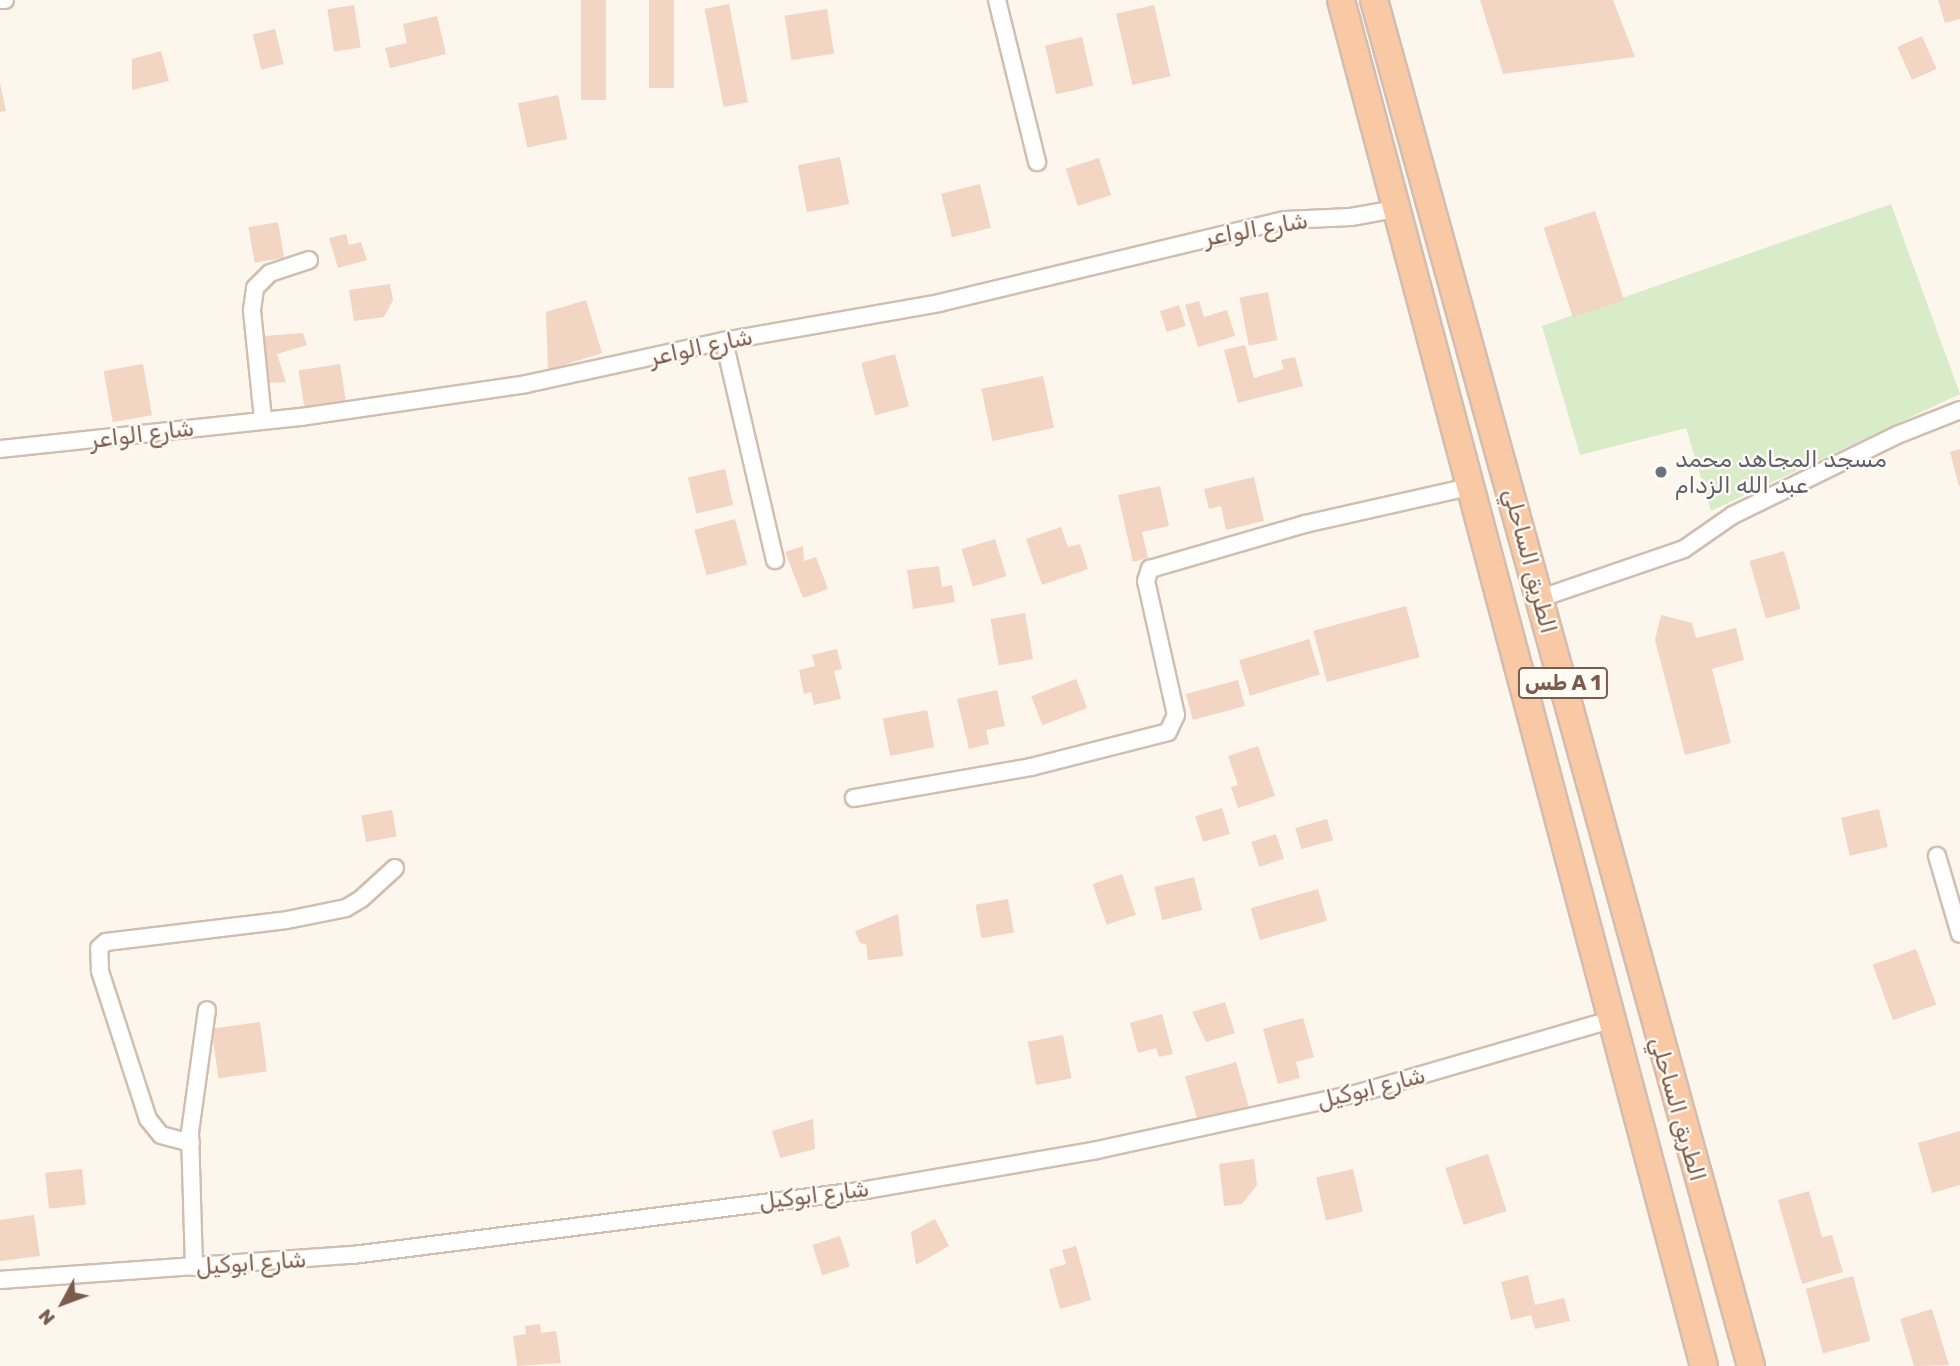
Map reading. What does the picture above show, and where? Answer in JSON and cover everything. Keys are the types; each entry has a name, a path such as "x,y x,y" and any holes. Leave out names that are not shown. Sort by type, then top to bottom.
{"highway":[{"name":"الطريق الساحلي","path":"1341,0 1704,1366"},
{"name":"الطريق الساحلي","path":"1374,0 1541,598 1662,1053 1751,1366"}],"street":[{"path":"997,0 1037,162"},
{"name":"شارع الواعر","path":"0,449 263,419 526,384 724,341 927,305 1285,220 1351,217 1396,209"},
{"path":"263,419 252,310 256,288 270,273 309,260"},
{"path":"724,341 775,560"},
{"path":"1541,598 1684,549 1733,515 1897,435 1960,410"},
{"path":"854,798 1031,767 1168,732 1176,715 1146,580 1150,569 1305,524 1469,487"},
{"path":"1937,856 1960,934"},
{"path":"191,1143 161,1135 148,1119 100,971 99,948 106,942 287,920 346,908 362,900 395,868"},
{"path":"194,1267 191,1143 207,1010"},
{"name":"شارع ابوكيل","path":"0,1280 353,1255 866,1189 998,1168 1385,1087 1613,1019"}],"green space":[{"path":"1891,204 1960,394 1711,511 1686,428 1580,455 1542,326"}],"building":[{"path":"581,0 606,0 606,100 581,100"},
{"path":"649,0 674,0 674,88 649,88"},
{"path":"1480,0 1613,0 1635,57 1503,74"},
{"path":"1938,0 1960,0 1960,19 1945,23"},
{"path":"729,4 748,102 724,107 704,9"},
{"path":"354,5 361,47 334,52 327,9"},
{"path":"1154,5 1170,76 1132,85 1116,14"},
{"path":"827,9 834,53 792,60 785,16"},
{"path":"437,16 446,54 390,68 385,48 407,43 403,24"},
{"path":"275,29 284,64 261,69 253,35"},
{"path":"1922,36 1937,69 1912,80 1897,47"},
{"path":"1082,37 1093,86 1056,94 1045,46"},
{"path":"161,51 169,81 132,90 132,59"},
{"path":"0,83 6,111 0,112"},
{"path":"558,95 567,139 527,148 518,104"},
{"path":"840,157 849,204 807,212 798,165"},
{"path":"1099,158 1111,195 1078,206 1066,169"},
{"path":"980,184 991,228 952,237 941,194"},
{"path":"1595,211 1624,300 1573,317 1544,228"},
{"path":"278,222 284,257 255,263 248,227"},
{"path":"346,234 349,245 361,242 367,260 338,268 329,238"},
{"path":"390,284 393,300 384,317 354,321 349,290"},
{"path":"1268,292 1277,340 1249,346 1240,298"},
{"path":"586,300 602,353 548,370 546,312"},
{"path":"1199,301 1204,317 1227,310 1235,336 1198,347 1185,305"},
{"path":"1179,305 1186,326 1167,332 1160,311"},
{"path":"303,333 307,345 277,354 286,382 267,383 264,336"},
{"path":"1245,345 1254,378 1284,369 1281,360 1295,357 1303,386 1238,403 1224,350"},
{"path":"895,354 909,406 875,415 861,363"},
{"path":"143,364 152,415 113,422 104,371"},
{"path":"340,364 346,403 305,409 299,371"},
{"path":"1043,376 1054,428 992,441 981,389"},
{"path":"1960,449 1960,486 1959,486 1950,452"},
{"path":"725,469 733,505 696,514 688,478"},
{"path":"1254,477 1264,521 1226,530 1221,506 1209,509 1204,489"},
{"path":"1160,486 1169,526 1142,532 1148,558 1133,562 1118,495"},
{"path":"735,519 747,564 707,575 694,530"},
{"path":"1061,527 1068,547 1080,544 1088,569 1042,585 1026,539"},
{"path":"995,539 1006,576 973,587 962,549"},
{"path":"803,546 804,561 816,557 828,589 803,598 785,552"},
{"path":"1784,551 1801,609 1766,619 1749,561"},
{"path":"939,566 942,587 952,585 955,602 913,609 907,570"},
{"path":"1406,606 1420,657 1327,682 1313,631"},
{"path":"1025,613 1033,659 999,665 991,619"},
{"path":"1661,615 1692,623 1696,638 1736,628 1744,660 1712,669 1731,743 1685,755 1655,640"},
{"path":"1309,639 1320,674 1250,696 1239,660"},
{"path":"837,649 842,669 834,671 841,699 814,705 811,692 804,694 799,670 815,666 812,655"},
{"path":"1076,679 1087,708 1042,725 1031,696"},
{"path":"1238,680 1245,706 1193,720 1186,694"},
{"path":"997,690 1005,726 986,730 989,744 969,749 957,699"},
{"path":"927,710 934,747 890,756 883,719"},
{"path":"1258,746 1275,796 1238,808 1231,787 1238,785 1228,756"},
{"path":"1222,808 1230,834 1203,842 1195,816"},
{"path":"1879,809 1888,847 1850,856 1841,818"},
{"path":"392,810 397,837 366,842 361,815"},
{"path":"1327,819 1333,840 1301,849 1295,828"},
{"path":"1276,834 1284,859 1259,867 1251,842"},
{"path":"1122,874 1136,915 1107,925 1093,884"},
{"path":"1194,877 1202,910 1162,920 1154,887"},
{"path":"1318,889 1327,921 1260,940 1251,908"},
{"path":"1008,899 1014,932 981,938 976,905"},
{"path":"898,914 903,956 868,960 866,944 860,943 855,931"},
{"path":"1916,949 1936,1004 1893,1020 1873,965"},
{"path":"1225,1002 1235,1033 1206,1042 1192,1012"},
{"path":"1162,1014 1173,1054 1159,1057 1156,1048 1138,1053 1130,1023"},
{"path":"1303,1018 1314,1057 1296,1062 1300,1078 1278,1084 1263,1029"},
{"path":"260,1022 267,1072 218,1078 211,1029"},
{"path":"1063,1035 1071,1078 1036,1085 1028,1042"},
{"path":"1236,1062 1250,1110 1199,1125 1185,1077"},
{"path":"813,1119 815,1149 780,1158 772,1131"},
{"path":"1960,1131 1960,1185 1932,1193 1918,1143"},
{"path":"1488,1154 1507,1211 1464,1225 1445,1168"},
{"path":"1254,1159 1257,1185 1242,1204 1224,1206 1219,1164"},
{"path":"82,1169 86,1205 49,1209 45,1173"},
{"path":"1353,1169 1363,1212 1326,1220 1316,1178"},
{"path":"1809,1191 1822,1237 1832,1235 1843,1272 1802,1284 1778,1200"},
{"path":"34,1215 40,1256 0,1261 0,1220"},
{"path":"935,1219 949,1246 916,1265 911,1232"},
{"path":"840,1236 850,1266 822,1275 812,1245"},
{"path":"1076,1246 1091,1300 1060,1309 1049,1269 1066,1264 1062,1250"},
{"path":"1528,1275 1535,1305 1564,1298 1570,1321 1535,1329 1531,1315 1511,1320 1501,1282"},
{"path":"1853,1276 1870,1341 1823,1353 1806,1289"},
{"path":"1932,1309 1949,1365 1914,1366 1900,1319"},
{"path":"540,1324 541,1333 556,1331 561,1363 517,1366 513,1336 526,1334 525,1326"}],"place":[{"name":"مسجد المجاهد محمد عبد الله الزدام","path":"1661,472"}]}
